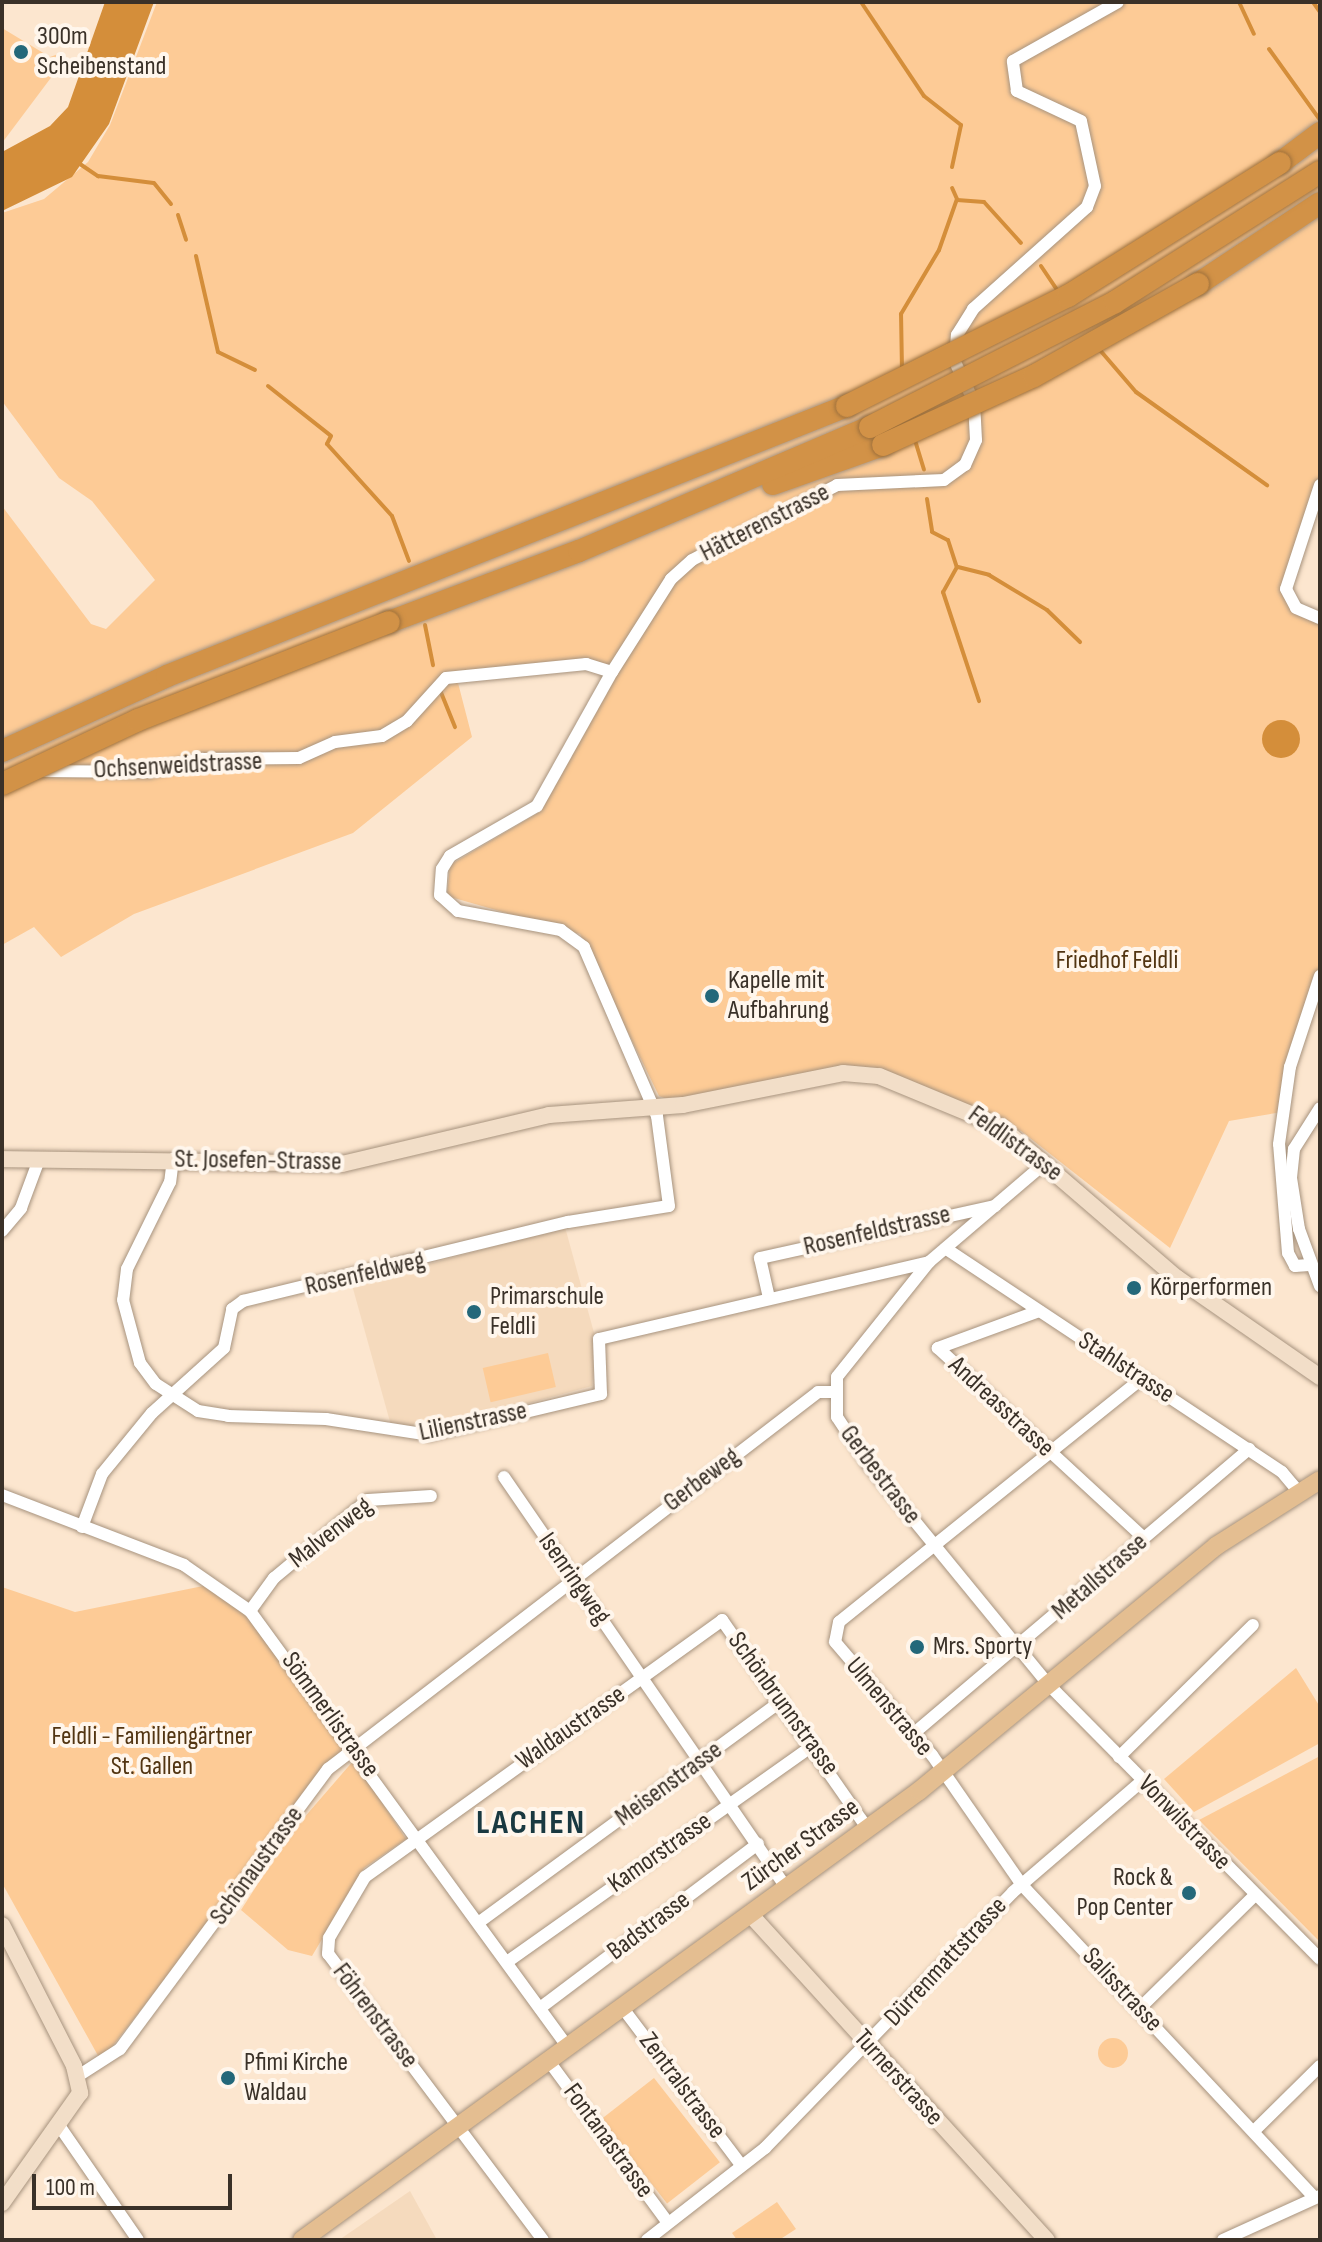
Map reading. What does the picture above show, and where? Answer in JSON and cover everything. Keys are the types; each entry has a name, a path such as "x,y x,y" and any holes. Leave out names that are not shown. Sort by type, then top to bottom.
{"highway":[{"path":"2,751 167,676 847,406 1068,296 1320,135"},
{"path":"877,436 1115,302 1320,172"},
{"path":"2,784 138,720 877,436 1116,333 1320,203"}],"main road":[{"name":"Zürcher Strasse","path":"302,2240 868,1829 1049,1685 1216,1546 1320,1480"}],"street":[{"name":"Hätterenstrasse","path":"653,1108 574,936 458,911 439,886 450,856 537,806 612,672 671,579 713,545 837,485 944,480 965,465 976,427 974,402 955,362 957,335 973,309 1087,207 1095,186 1081,121 1017,91 1013,61 1118,2"},
{"path":"1317,490 1286,589 1296,608 1320,618"},
{"name":"Ochsenweidstrasse","path":"2,770 149,772 202,759 299,758 335,742 382,736 407,721 446,678 586,664 612,672"},
{"path":"1309,1265 1295,1266 1288,1253 1279,1144 1290,1067 1320,976"},
{"name":"Feldlistrasse","path":"653,1108 826,1075 870,1074 984,1116 1045,1163 1177,1278 1320,1377"},
{"name":"St. Josefen-Strasse","path":"2,1159 37,1165 173,1159 342,1164 549,1115 653,1108"},
{"name":"Rosenfeldweg","path":"82,1527 102,1474 172,1394 224,1348 232,1309 243,1301 568,1222 669,1206 653,1108"},
{"path":"1320,1108 1292,1162 1309,1265 1320,1286"},
{"name":"Lilienstrasse","path":"173,1159 170,1182 127,1269 123,1300 140,1363 172,1394 198,1411 228,1416 326,1419 429,1435 601,1394 599,1339 929,1262"},
{"name":"Gerbestrasse","path":"1045,1163 948,1250 929,1262 837,1377 833,1392 847,1437 1049,1685"},
{"path":"2,1231 21,1208 37,1165"},
{"name":"Rosenfeldstrasse","path":"769,1298 760,1258 995,1206"},
{"name":"Stahlstrasse","path":"948,1250 1140,1380 1249,1449 1299,1492"},
{"name":"Andreasstrasse","path":"1039,1311 938,1348 1144,1538"},
{"path":"934,1545 1053,1455 1140,1380"},
{"name":"Gerbeweg","path":"574,1578 818,1392 833,1392"},
{"name":"Metallstrasse","path":"913,1734 1018,1649 1249,1449"},
{"name":"Isenringweg","path":"504,1477 640,1681 758,1844 786,1888"},
{"name":"Sömmerlistrasse","path":"2,1495 184,1565 250,1611 419,1836 567,2046"},
{"name":"Malvenweg","path":"250,1611 274,1578 368,1500 431,1496"},
{"name":"Ulmenstrasse","path":"934,1545 833,1631 841,1650 942,1772"},
{"name":"Schönaustrasse","path":"78,2076 120,2049 299,1807 354,1747 574,1578"},
{"name":"Waldaustrasse","path":"419,1836 722,1620"},
{"name":"Schönbrunnstrasse","path":"722,1620 813,1745 868,1829"},
{"path":"1119,1757 1253,1625"},
{"name":"Vonwilstrasse","path":"1049,1685 1141,1782 1320,1959"},
{"name":"Meisenstrasse","path":"478,1923 781,1701"},
{"name":"Kamorstrasse","path":"507,1962 813,1745"},
{"name":"Salisstrasse","path":"942,1772 1022,1885 1317,2197"},
{"name":"Dürrenmattstrasse","path":"647,2240 741,2165 869,2044 1022,1885 1141,1782"},
{"name":"Föhrenstrasse","path":"419,1836 365,1877 329,1938 328,1954 543,2240"},
{"name":"Badstrasse","path":"540,2008 758,1844"},
{"path":"1139,2009 1255,1895"},
{"name":"Turnerstrasse","path":"750,1914 1047,2240"},
{"path":"2,1925 78,2076 80,2093 60,2127 2,2203"},
{"name":"Zentralstrasse","path":"622,2007 741,2165"},
{"name":"Fontanastrasse","path":"548,2060 668,2223"},
{"path":"1255,2130 1320,2066"},
{"path":"60,2127 131,2238"},
{"path":"1223,2240 1317,2197"}],"shaded area":[{"path":"105,2 154,2 109,124 72,177 2,211 2,152 50,126 68,107"},
{"path":"1281,720 1294,726 1300,739 1294,752 1281,758 1268,752 1262,739 1268,726"},
{"name":"Primarschule Feldli","path":"565,1227 596,1340 592,1386 414,1434 392,1429 352,1285"},
{"path":"410,2191 437,2240 339,2240"}],"green space":[{"name":"Friedhof Feldli","path":"157,2 1320,2 1320,476 1286,589 1296,608 1320,618 1320,976 1282,1112 1229,1121 1170,1248 1021,1131 861,1073 683,1105 659,1096 580,934 447,896 450,865 538,813 621,667 457,679 472,737 353,833 134,914 61,957 34,927 2,945 2,506 91,624 106,629 155,580 92,501 59,478 2,401 2,213 44,199 88,162 110,125"},
{"path":"2,28 50,57 58,54 62,63 2,143"},
{"path":"548,1353 556,1387 491,1402 483,1368"},
{"name":"Feldli - Familiengärtner St. Gallen","path":"213,1584 250,1611 354,1747 328,1769 101,2061 2,1883 2,1587 75,1612"},
{"path":"1296,1668 1320,1707 1320,1743 1194,1812 1164,1779"},
{"path":"1320,1756 1320,1942 1199,1820"},
{"path":"354,1760 406,1839 364,1868 312,1956 288,1950 241,1910 290,1834"},
{"path":"1113,2038 1124,2042 1128,2053 1124,2064 1113,2068 1102,2064 1098,2053 1102,2042"},
{"path":"654,2078 720,2162 667,2204 601,2119"},
{"path":"777,2202 796,2229 779,2240 737,2240 732,2233"}],"waterway":[{"path":"861,2 924,96 961,125 952,167"},
{"path":"1239,2 1254,34"},
{"path":"1313,2 1320,12"},
{"path":"1269,49 1320,120"},
{"path":"80,164 98,176 154,183 171,204"},
{"path":"902,370 901,314 939,250 957,199 952,188"},
{"path":"957,200 984,202 1021,243"},
{"path":"178,215 186,240"},
{"path":"196,256 218,352 255,370"},
{"path":"1041,266 1059,293"},
{"path":"1099,349 1136,392 1267,485"},
{"path":"268,386 331,436 327,444 392,516 409,561"},
{"path":"914,437 924,470"},
{"path":"927,499 932,532 948,540 957,567 943,592 979,701"},
{"path":"958,567 989,575 1047,610 1080,642"},
{"path":"425,625 433,665"},
{"path":"440,690 455,727"}],"place":[{"name":"300m Scheibenstand","path":"21,52"},
{"name":"Kapelle mit Aufbahrung","path":"712,996"},
{"name":"Körperformen","path":"1134,1288"},
{"name":"Primarschule Feldli","path":"474,1312"},
{"name":"Mrs. Sporty","path":"917,1647"},
{"name":"Rock & Pop Center","path":"1189,1893"},
{"name":"Pfimi Kirche Waldau","path":"228,2078"}],"district":[{"name":"LACHEN","path":"531,1823"}]}
